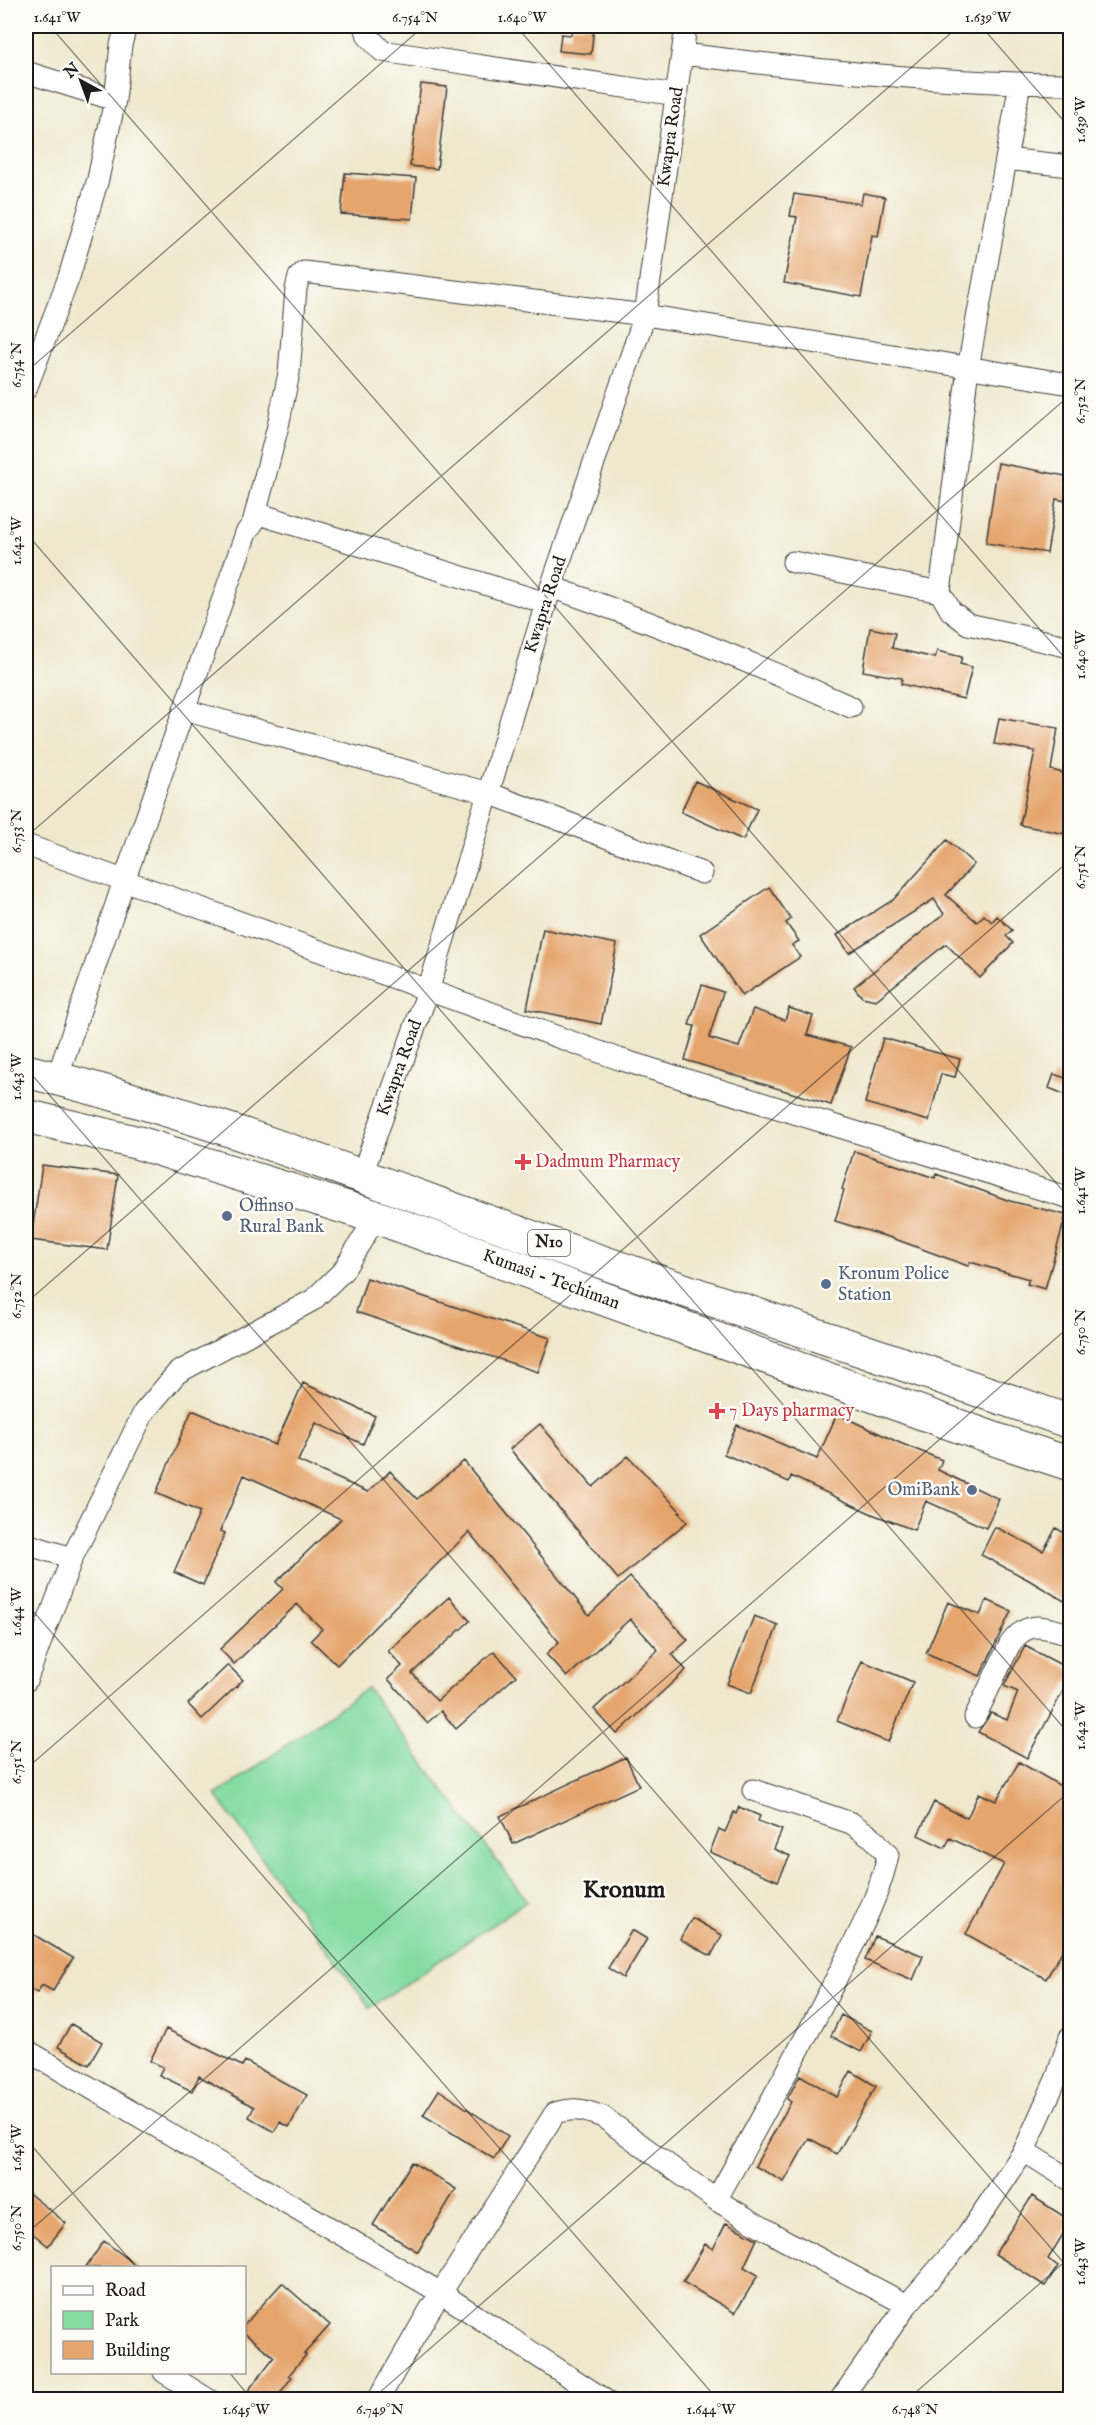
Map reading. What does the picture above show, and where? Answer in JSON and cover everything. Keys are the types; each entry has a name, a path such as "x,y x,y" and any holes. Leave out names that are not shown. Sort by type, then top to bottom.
{"highway":[{"name":"N10","path":"26,1071 199,1120 362,1174 489,1222 1071,1422"},
{"name":"Kumasi - Techiman","path":"26,1116 139,1143 376,1217 1000,1441 1071,1464"}],"street":[{"path":"26,389 69,277 98,179 115,100 121,45 126,26"},
{"path":"365,26 368,36 382,51 677,95"},
{"name":"Kwapra Road","path":"362,1174 428,991 549,595 645,315 686,26"},
{"path":"683,54 870,74 1071,84"},
{"path":"26,72 115,100"},
{"path":"1020,83 968,368 939,592 951,611 968,624 1071,647"},
{"path":"1006,159 1071,166"},
{"path":"57,1078 246,534 254,523 289,373 296,290 299,277 304,272 645,315 1071,384"},
{"path":"256,513 549,595 629,613 771,671 851,707"},
{"path":"793,562 939,592"},
{"path":"184,710 488,793 702,873"},
{"path":"26,845 619,1059 1071,1198"},
{"path":"26,1681 72,1558 144,1412 177,1373 313,1300 343,1271 376,1217"},
{"path":"26,1544 72,1558"},
{"path":"975,1717 1016,1636 1029,1627 1036,1626 1071,1635"},
{"path":"716,2200 804,2043 872,1904 882,1880 888,1855 873,1838 851,1823 753,1790"},
{"path":"840,2400 907,2305 967,2236 1024,2151 1057,2077 1071,2037"},
{"path":"26,2049 441,2294 605,2400"},
{"path":"378,2400 441,2294 555,2113 570,2109 582,2110 603,2117 716,2200 783,2239 907,2305"},
{"path":"1024,2151 1071,2180"},
{"path":"166,2374 209,2400"}],"green space":[{"path":"367,1688 527,1901 370,2008 216,1795"}],"building":[{"path":"572,26 594,26 591,54 559,51 561,34 571,35"},
{"path":"421,84 447,87 437,169 410,166"},
{"path":"345,173 416,178 412,219 341,214"},
{"path":"863,193 885,197 878,236 872,235 861,297 784,283 797,217 790,216 794,194 861,204"},
{"path":"998,463 1071,477 1071,502 1056,499 1047,553 986,543"},
{"path":"870,628 895,633 892,648 935,658 937,651 962,657 960,664 972,667 964,699 901,684 902,678 863,671"},
{"path":"999,718 1058,728 1051,770 1071,775 1071,835 1020,825 1035,751 994,744"},
{"path":"695,781 757,809 743,840 681,812"},
{"path":"947,840 974,864 946,895 977,922 984,915 992,922 997,916 1012,930 1006,936 1013,943 980,978 946,944 876,1000 862,997 854,987 944,914 934,899 849,953 837,935 893,900"},
{"path":"769,887 791,919 786,923 799,941 792,945 800,957 742,996 700,934"},
{"path":"543,929 617,944 601,1024 527,1009"},
{"path":"702,985 723,992 709,1038 739,1047 753,1009 785,1020 789,1008 813,1016 807,1035 851,1047 831,1105 685,1060 695,1026 689,1025"},
{"path":"883,1038 960,1059 955,1077 941,1074 929,1121 865,1103"},
{"path":"1054,1074 1071,1080 1071,1097 1049,1088"},
{"path":"854,1151 935,1178 936,1174 1010,1201 1066,1215 1045,1289 1027,1284 1029,1279 970,1262 968,1266 895,1239 835,1221"},
{"path":"42,1165 118,1175 107,1250 31,1240"},
{"path":"367,1278 550,1338 538,1372 356,1312"},
{"path":"303,1383 375,1416 363,1444 316,1423 298,1461 368,1492 390,1471 417,1499 464,1461 589,1615 630,1577 688,1640 672,1654 686,1670 617,1734 594,1709 658,1650 630,1619 567,1677 546,1654 559,1642 469,1532 337,1665 311,1640 322,1629 297,1604 234,1664 220,1649 283,1589 276,1582 341,1519 244,1475 220,1531 225,1533 203,1585 174,1572 200,1512 156,1493 192,1410 275,1445"},
{"path":"837,1414 942,1460 938,1470 999,1499 986,1528 926,1501 914,1530 872,1514 791,1476 789,1482 724,1454 737,1425 817,1459"},
{"path":"540,1424 593,1487 628,1456 681,1512 679,1513 687,1522 618,1579 510,1449"},
{"path":"995,1527 1043,1551 1056,1528 1071,1537 1071,1605 981,1555"},
{"path":"449,1597 470,1621 412,1673 437,1701 494,1651 516,1676 456,1729 441,1711 427,1723 388,1679 402,1666 388,1651"},
{"path":"987,1600 1011,1611 980,1676 926,1653 948,1602 980,1615"},
{"path":"754,1616 778,1625 751,1693 727,1684"},
{"path":"1025,1646 1071,1670 1071,1676 1027,1758 978,1732 991,1713 1007,1720 1018,1692 1004,1686"},
{"path":"862,1661 913,1682 888,1742 837,1721"},
{"path":"228,1665 243,1680 202,1719 188,1704"},
{"path":"626,1757 639,1786 513,1844 500,1816"},
{"path":"1019,1762 1071,1792 1071,1936 1046,1979 966,1934 1004,1864 950,1838 945,1848 918,1835 934,1802 967,1818 979,1793 996,1801"},
{"path":"739,1807 760,1816 758,1821 782,1830 774,1849 790,1856 778,1881 710,1852 719,1829 725,1832 734,1812 736,1814"},
{"path":"692,1918 722,1935 711,1956 680,1939"},
{"path":"26,1930 73,1958 53,1991 42,1985 37,1993 26,1986"},
{"path":"632,1930 647,1939 623,1978 608,1968"},
{"path":"875,1936 923,1956 913,1980 865,1960"},
{"path":"841,2015 872,2031 861,2052 831,2036"},
{"path":"71,2024 102,2042 89,2065 58,2047"},
{"path":"166,2029 242,2066 245,2061 307,2095 289,2127 280,2122 274,2132 249,2117 254,2107 199,2076 192,2091 159,2075 163,2067 150,2061"},
{"path":"851,2071 876,2086 837,2154 809,2138 784,2182 755,2166 791,2102 787,2099 800,2075 837,2097"},
{"path":"439,2090 508,2136 494,2159 423,2115"},
{"path":"412,2162 456,2189 418,2252 373,2225"},
{"path":"26,2191 66,2223 48,2246 26,2228"},
{"path":"1032,2196 1071,2221 1048,2259 1058,2266 1045,2286 995,2254"},
{"path":"726,2223 757,2239 744,2267 758,2275 735,2313 683,2282 705,2244 713,2249"},
{"path":"104,2241 137,2266 86,2266"},
{"path":"282,2283 330,2325 304,2354 306,2355 289,2375 292,2377 275,2400 241,2400 274,2357 246,2335 246,2323"}],"place":[{"name":"Dadmum Pharmacy","path":"523,1162"},
{"name":"Offinso Rural Bank","path":"227,1216"},
{"name":"Kronum Police Station","path":"826,1284"},
{"name":"7 Days pharmacy","path":"717,1411"},
{"name":"OmiBank","path":"972,1490"}],"district":[{"name":"Kronum","path":"624,1890"}]}
